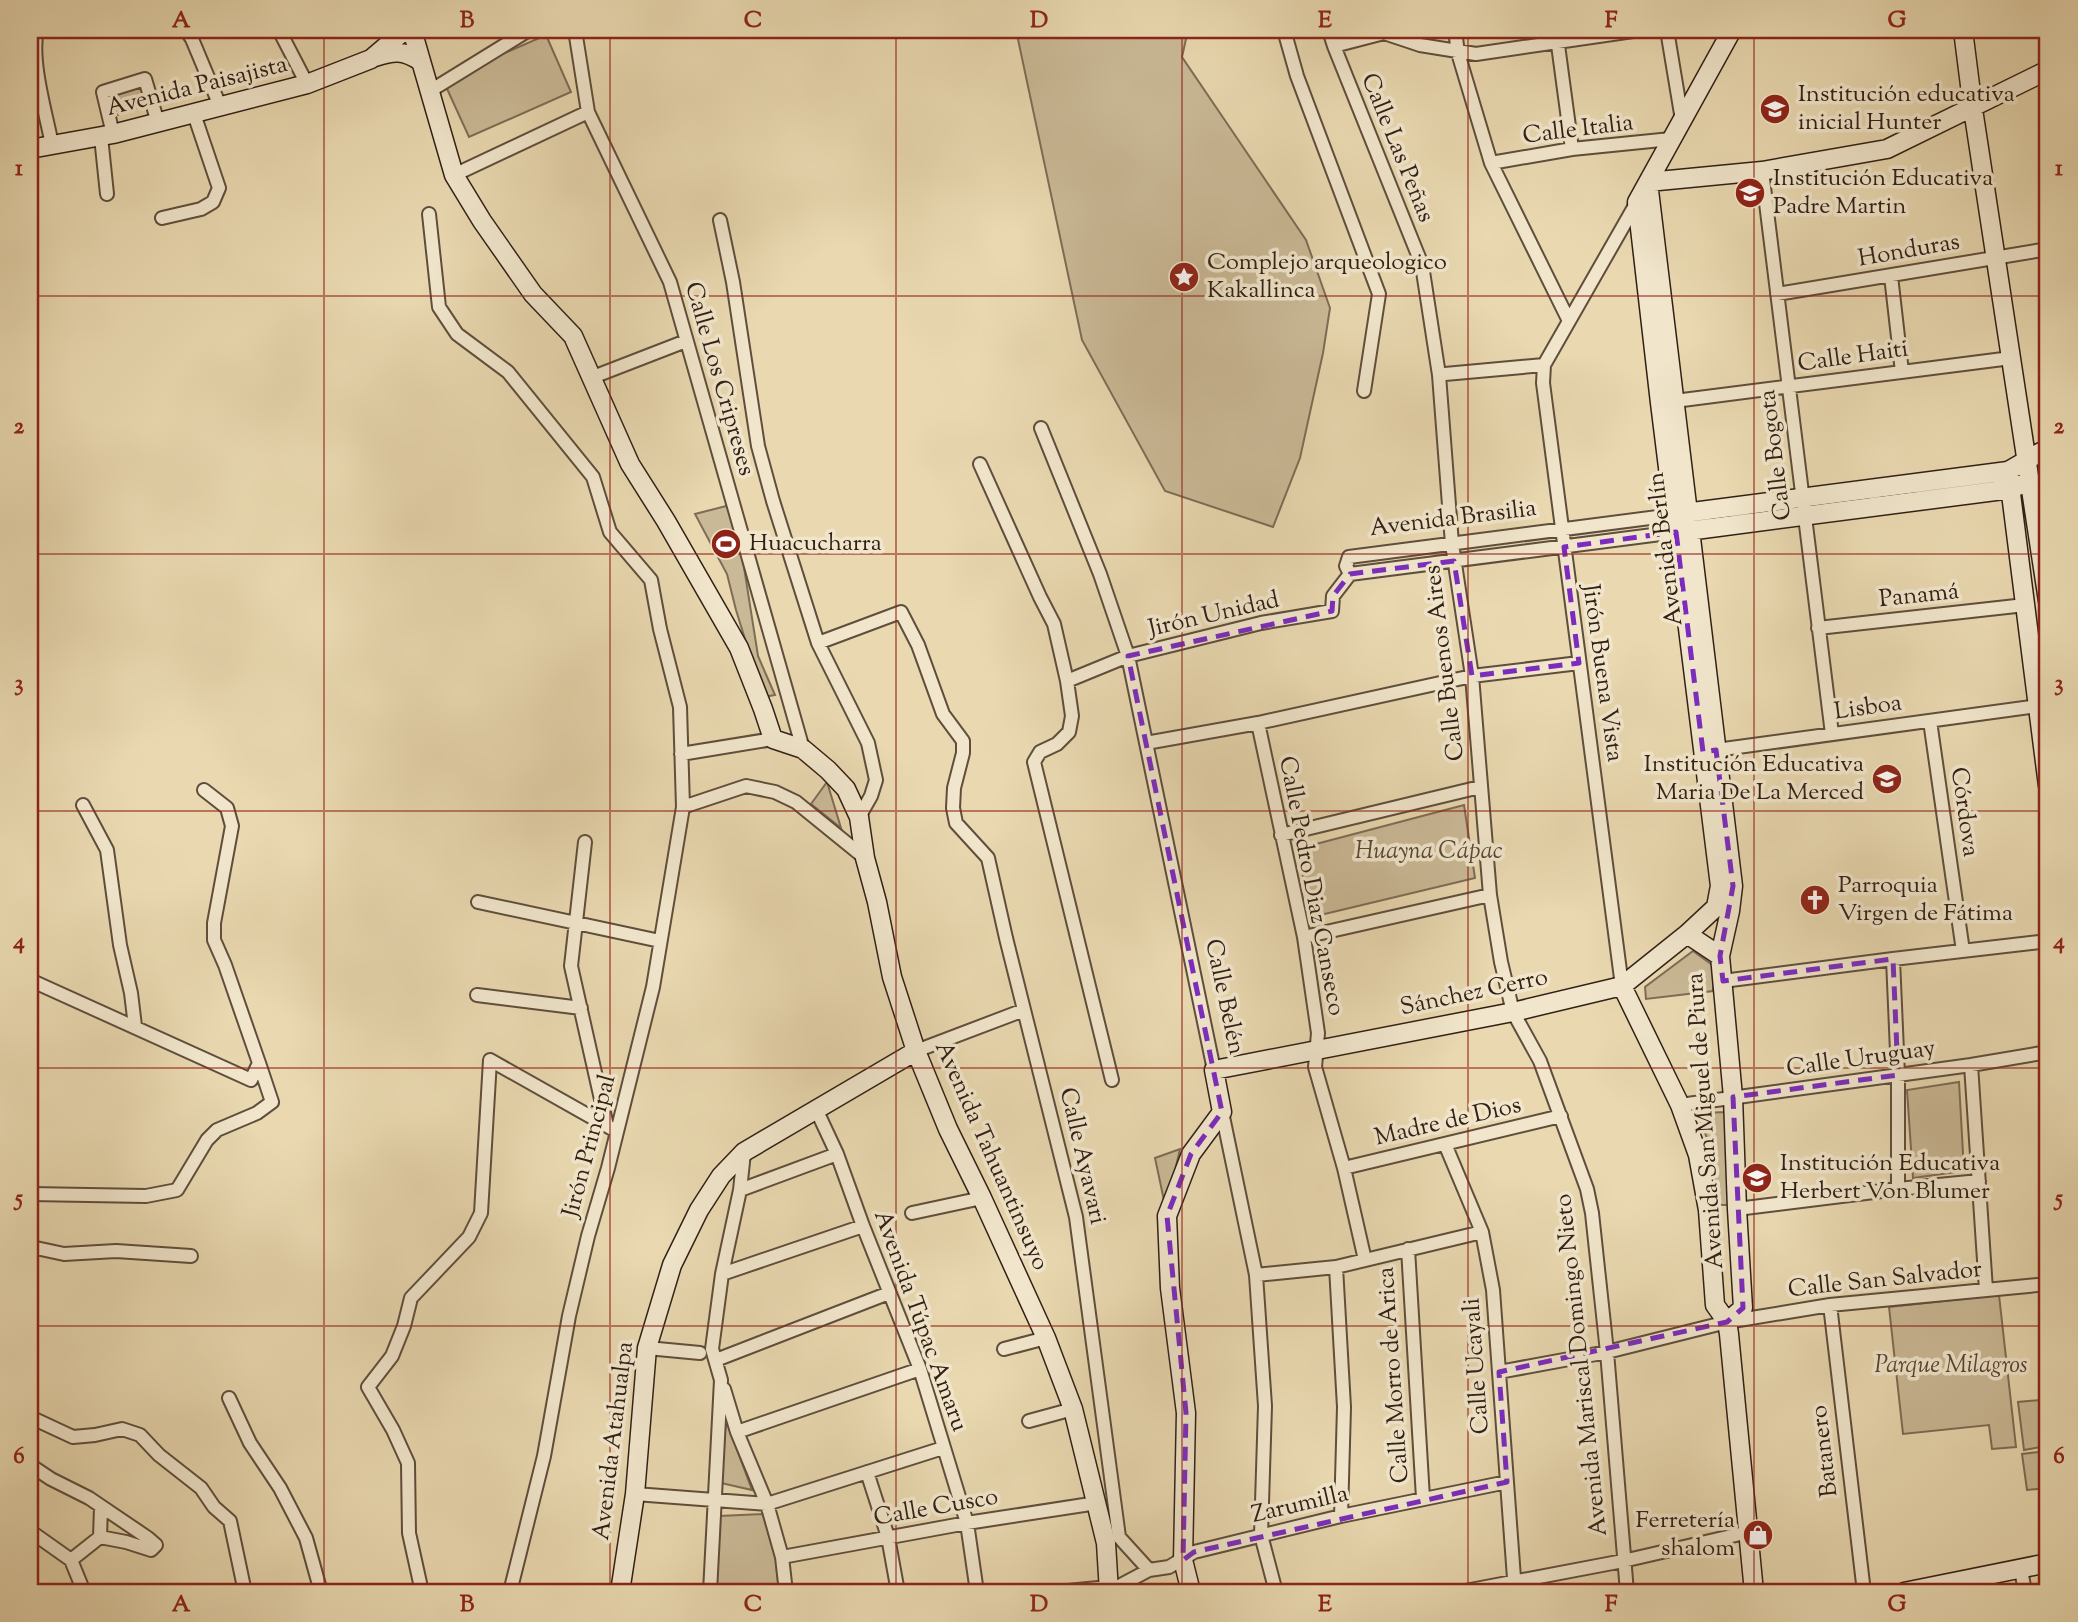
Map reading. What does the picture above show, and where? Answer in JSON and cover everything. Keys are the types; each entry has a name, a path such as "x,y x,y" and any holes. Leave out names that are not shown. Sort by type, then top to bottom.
{"street":[{"path":"37,30 37,61 52,145"},
{"path":"186,30 220,106"},
{"path":"279,30 307,84"},
{"name":"Avenida Paisajista","path":"30,149 107,136 307,84 371,59 405,30"},
{"path":"412,30 454,175 482,221 533,294 573,336 630,464 739,648 764,709 773,739 681,754"},
{"path":"430,91 529,30"},
{"name":"Calle Los Cripreses","path":"575,30 588,112 670,282 803,749"},
{"path":"1284,30 1297,76 1379,294 1364,391"},
{"name":"Calle Las Peñas","path":"1329,30 1422,265"},
{"path":"1455,30 1458,53 1491,163 1569,321"},
{"path":"1334,46 1383,31 1420,45 1476,54 1557,36 1640,30"},
{"path":"1667,30 1682,120"},
{"path":"1445,374 1544,365 1732,30"},
{"path":"1952,30 1962,97 1973,108"},
{"path":"1963,30 2029,481 2044,542 2048,601"},
{"path":"1557,36 1572,149"},
{"path":"371,59 393,52 410,55 421,61"},
{"path":"1648,182 1762,171 1887,149 2048,70"},
{"path":"107,194 107,136 103,92 145,79 158,123"},
{"path":"454,175 588,112"},
{"path":"162,218 201,209 214,202 219,188 194,114"},
{"name":"Calle Italia","path":"1491,163 1572,149 1671,139"},
{"name":"Calle Bogota","path":"1762,171 1832,734"},
{"name":"Avenida Berlín","path":"1648,182 1666,402"},
{"name":"Avenida Berlín","path":"1637,202 1666,402 1709,751 1732,886 1723,909"},
{"name":"Jirón Principal","path":"429,214 439,307 457,334 508,372 593,477 610,532 651,580 660,629 680,707 683,807 653,987 612,1129 569,1316 544,1457 510,1592"},
{"path":"720,220 733,282 758,446 773,501 818,643 868,743 876,780 871,796 859,817"},
{"name":"Honduras","path":"1777,294 2048,249"},
{"name":"Calle Buenos Aires","path":"1422,265 1439,375 1454,561 1472,676 1490,895 1501,962 1513,1012"},
{"path":"1891,276 1902,372"},
{"path":"593,377 686,341"},
{"name":"Calle Haiti","path":"1666,402 2011,358"},
{"name":"Jirón Buena Vista","path":"1544,365 1543,383 1561,529 1622,986"},
{"name":"Calle Belén","path":"1041,428 1100,574 1128,656 1256,1275 1265,1406 1261,1535 1276,1592"},
{"name":"Avenida Brasilia","path":"2009,480 2026,460 2048,447"},
{"path":"980,464 1054,624 1067,681 1072,716 1069,732 1057,744 1040,752 1034,762 1112,1080"},
{"path":"2009,480 2048,786"},
{"name":"Avenida Brasilia","path":"1681,522 1564,547 1350,574 1346,566 1349,557 1561,529 1681,522 2009,480 2029,481"},
{"path":"2018,547 2044,542"},
{"name":"Jirón Unidad","path":"1067,681 1128,656 1261,623 1332,611 1334,596 1350,574"},
{"name":"Panamá","path":"1818,628 2025,605"},
{"name":"Calle Ayavari","path":"818,643 901,612 918,645 943,714 963,741 964,752 954,789 956,824 988,858 1076,1217 1112,1540"},
{"path":"1146,743 1258,723 1472,676 1579,663"},
{"name":"Lisboa","path":"1709,751 2038,706"},
{"name":"Córdova","path":"1930,721 1963,951"},
{"name":"Calle Pedro Diaz Canseco","path":"1258,723 1304,937 1318,1033 1315,1067 1344,1168 1365,1260"},
{"name":"Avenida Tahuantinsuyo","path":"773,739 803,749 828,770 846,789 859,817 865,859 877,902 892,977 916,1051 948,1129 1046,1338 1073,1409 1097,1503 1112,1540 1114,1589"},
{"path":"683,807 746,786 775,792 796,802 865,859"},
{"path":"1281,835 1480,788"},
{"path":"30,1194 146,1196 177,1190 207,1140 217,1130 257,1113 272,1102 214,940 214,923 232,826 227,808 204,790"},
{"path":"83,805 107,850 135,1026"},
{"path":"584,842 571,966 612,1129"},
{"path":"1304,937 1490,895"},
{"path":"478,902 660,941"},
{"name":"Sánchez Cerro","path":"1214,1070 1513,1012 1622,986 1723,909"},
{"name":"Avenida San Miguel de Piura","path":"1723,909 1720,956 1733,1097 1743,1308 1727,1322"},
{"path":"1687,934 1720,956"},
{"path":"1723,981 2048,941"},
{"path":"1893,959 1898,1075 1898,1189"},
{"path":"30,980 251,1080 259,1062"},
{"name":"Avenida San Miguel de Piura","path":"1622,986 1680,1105 1698,1155 1708,1210 1714,1305 1727,1322 1754,1592"},
{"path":"477,995 581,1009"},
{"path":"916,1051 1024,1010"},
{"name":"Avenida Mariscal Domingo Nieto","path":"1513,1012 1540,1061 1562,1116 1587,1189 1592,1213 1607,1352 1627,1592"},
{"name":"Avenida Atahualpa","path":"620,1592 635,1494 647,1348 672,1265 699,1210 721,1176 744,1153 916,1051"},
{"name":"Calle Uruguay","path":"1680,1105 2048,1052"},
{"path":"422,1592 409,1533 408,1463 368,1387 392,1356 411,1298 469,1237 481,1213 490,1060 612,1129"},
{"path":"1971,1065 1986,1290"},
{"name":"Avenida Túpac Amaru","path":"817,1109 920,1369 968,1523 977,1592"},
{"path":"1191,1592 1183,1560 1186,1413 1170,1287 1167,1216 1191,1154 1222,1112"},
{"name":"Madre de Dios","path":"1344,1168 1562,1116"},
{"name":"Calle Ucayali","path":"1446,1144 1482,1233 1493,1290 1514,1587"},
{"path":"744,1153 712,1349 737,1432 767,1504 782,1557 786,1592"},
{"path":"740,1190 837,1154"},
{"path":"1737,1209 1979,1181"},
{"path":"912,1213 982,1198"},
{"path":"722,1275 863,1226"},
{"path":"1256,1275 1336,1267 1482,1233"},
{"path":"30,1250 36,1248 64,1254 116,1251 191,1256"},
{"name":"Calle Morro de Arica","path":"1408,1249 1423,1498"},
{"path":"1336,1267 1344,1407 1341,1516"},
{"name":"Calle San Salvador","path":"1499,1372 1607,1352 1727,1322 1830,1305 2048,1284"},
{"path":"716,1360 889,1293"},
{"name":"Batanero","path":"1830,1305 1864,1592"},
{"path":"1004,1349 1046,1338"},
{"path":"647,1348 700,1353"},
{"path":"737,1432 920,1369"},
{"path":"709,1592 721,1380"},
{"path":"229,1398 250,1443 280,1488 306,1538 321,1592"},
{"path":"1029,1421 1073,1409"},
{"path":"30,1418 73,1437 122,1429 140,1435 159,1455 201,1488 214,1507 230,1521 245,1592"},
{"path":"635,1494 767,1504 943,1448"},
{"path":"30,1465 138,1530 156,1545 151,1550 100,1537 71,1560"},
{"path":"867,1472 888,1537 898,1592"},
{"name":"Zarumilla","path":"1114,1589 1149,1570 1169,1567 1194,1552 1341,1516 1507,1482"},
{"name":"Calle Cusco","path":"782,1557 1097,1503"},
{"path":"100,1537 101,1507"},
{"path":"30,1531 71,1560 84,1592"},
{"path":"1460,1592 1514,1587 1749,1532"},
{"path":"1112,1540 1149,1570"},
{"path":"1904,1592 1945,1589 2048,1563"},
{"path":"2021,1569 2025,1592"},
{"path":"1057,1592 1114,1589"}],"highlighted area":[{"path":"1676,532 1703,752 1716,750 1733,886 1720,956 1723,981 1893,959 1898,1075 1733,1097 1743,1308 1727,1322 1499,1372 1507,1482 1194,1552 1183,1560 1186,1413 1167,1216 1191,1154 1222,1112 1128,656 1332,611 1333,596 1350,574 1454,561 1472,676 1579,663 1564,547"}],"green space":[{"path":"1016,30 1188,30 1182,57 1306,240 1330,308 1300,458 1273,527 1165,491 1082,340"},
{"path":"1464,30 1533,30 1465,38"},
{"path":"546,35 571,92 469,137 443,80"},
{"path":"141,84 148,104 117,115 110,95"},
{"name":"Huacucharra","path":"734,504 758,656 775,695 763,697 727,574 695,514"},
{"path":"827,782 841,828 811,804"},
{"name":"Huayna Cápac","path":"1464,805 1475,878 1312,917 1297,849"},
{"path":"1693,951 1715,967 1713,991 1646,999 1645,987"},
{"path":"1959,1082 1964,1171 1913,1178 1907,1090"},
{"path":"1728,1112 1735,1205 1720,1205 1710,1147 1698,1113"},
{"path":"1180,1149 1166,1210 1155,1158"},
{"name":"Parque Milagros","path":"1999,1295 2016,1447 1992,1449 1989,1425 1903,1434 1889,1307"},
{"path":"2040,1400 2047,1446 2024,1450 2018,1402"},
{"path":"726,1420 752,1490 721,1483"},
{"path":"2048,1451 2048,1488 2027,1490 2022,1454"},
{"path":"763,1514 776,1560 779,1592 716,1592 719,1516"}],"place":[{"name":"Institución educativa inicial Hunter","path":"1775,109"},
{"name":"Institución Educativa Padre Martin","path":"1750,193"},
{"name":"Complejo arqueologico Kakallinca","path":"1184,277"},
{"name":"Huacucharra","path":"726,544"},
{"name":"Institución Educativa Maria De La Merced","path":"1887,779"},
{"name":"Parroquia Virgen de Fátima","path":"1815,900"},
{"name":"Institución Educativa Herbert Von Blumer","path":"1757,1178"},
{"name":"Ferretería shalom","path":"1758,1535"}]}
